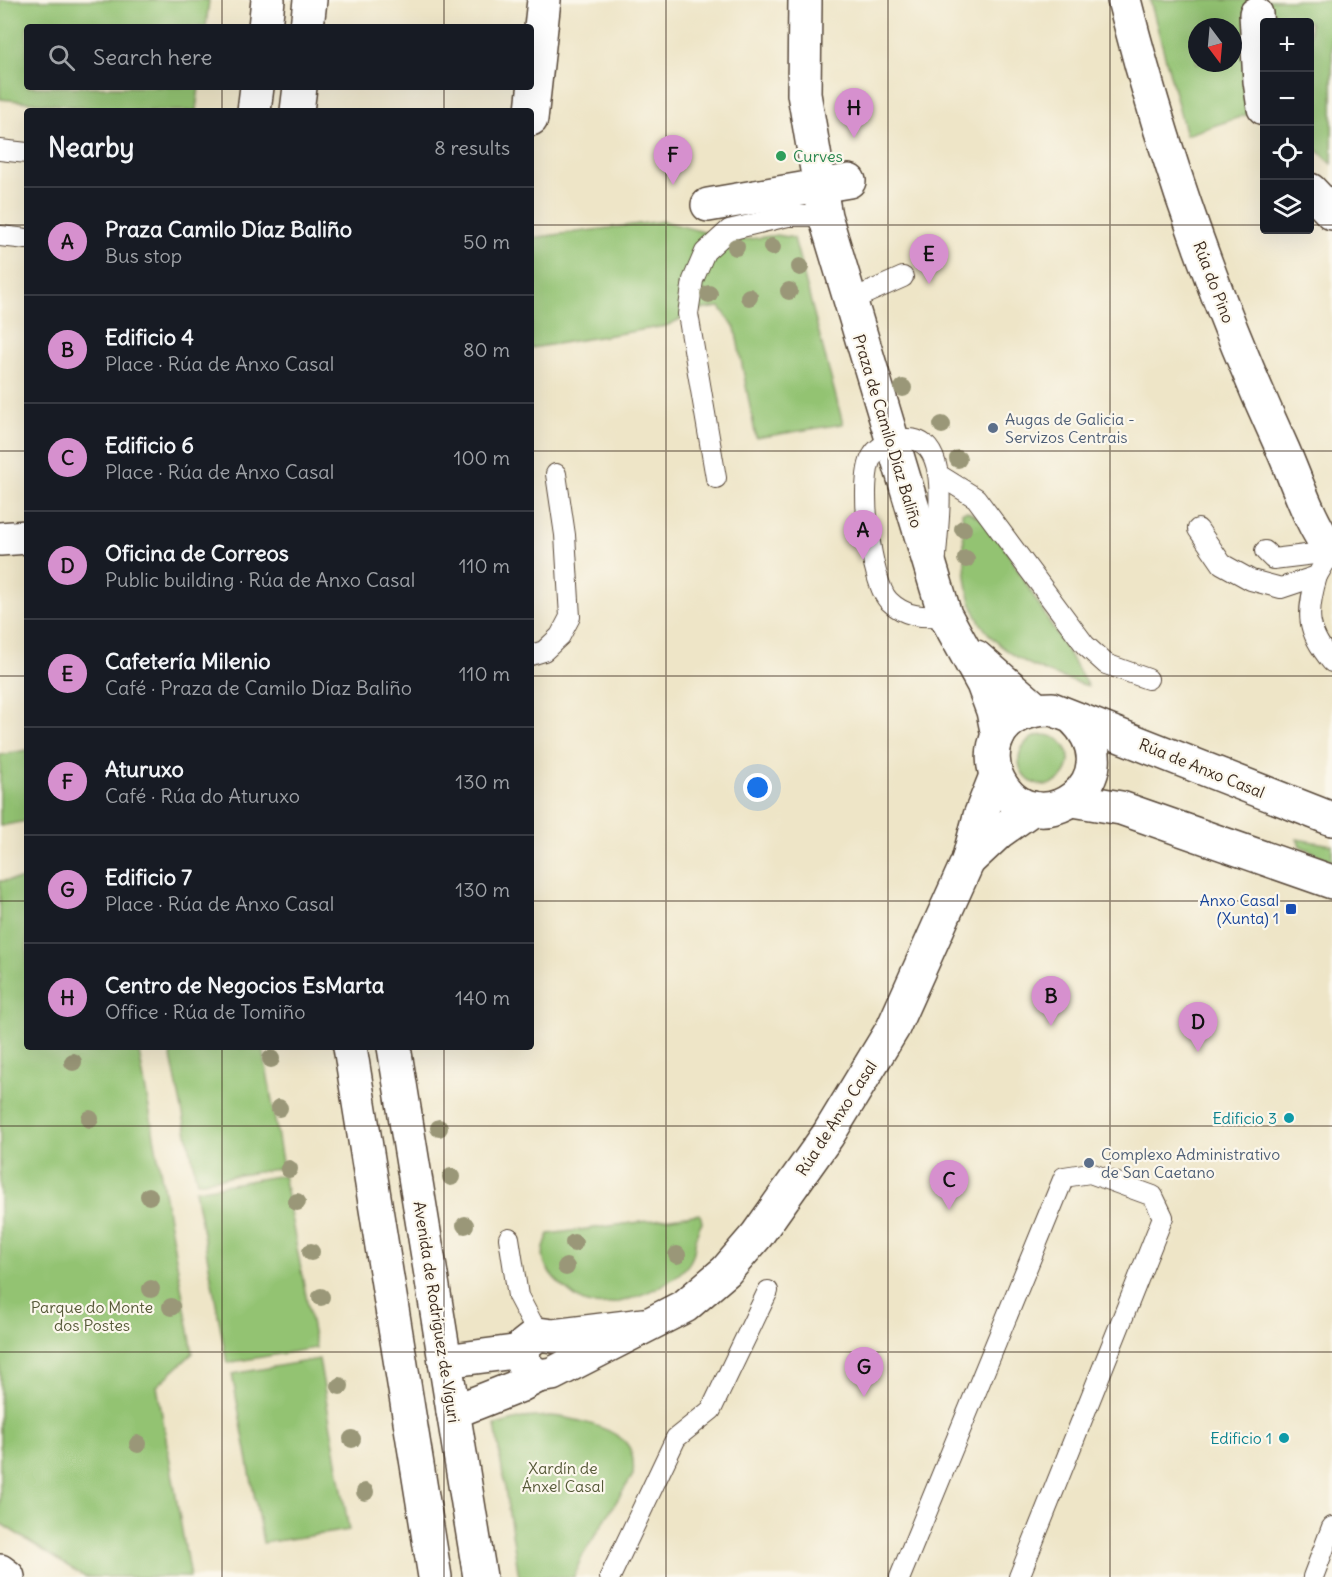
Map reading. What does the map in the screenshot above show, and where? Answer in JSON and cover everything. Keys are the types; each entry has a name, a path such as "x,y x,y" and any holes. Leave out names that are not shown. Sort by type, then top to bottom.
{"street":[{"path":"265,24 268,0"},
{"path":"307,24 310,0"},
{"path":"532,108 544,0"},
{"name":"Praza de Camilo Díaz Baliño","path":"805,0 804,94 831,194 849,301 935,584 953,628 983,684 993,711 998,736"},
{"name":"Rúa do Pino","path":"1124,0 1169,157 1201,249 1327,560"},
{"path":"1256,14 1260,81"},
{"path":"254,108 257,90"},
{"path":"297,108 300,90"},
{"path":"708,206 831,194"},
{"path":"1314,194 1332,213"},
{"path":"0,539 24,537"},
{"name":"Praza de Camilo Díaz Baliño","path":"953,628 992,672 1036,709"},
{"path":"998,736 1008,722 1020,714 1036,709"},
{"name":"Rúa de Anxo Casal","path":"1036,709 1052,709 1332,819"},
{"path":"1072,717 1090,739 1094,759 1091,775 1073,800"},
{"name":"Rúa de Anxo Casal","path":"453,1412 519,1386 542,1353 643,1325 686,1306 726,1271 757,1235 828,1135 893,1028 969,861 980,816 996,776 993,764 998,736"},
{"path":"996,776 1004,790 1017,801 1033,808"},
{"name":"Rúa de Anxo Casal","path":"969,861 999,832 1033,808 1048,809 1073,800 1121,808 1332,882"},
{"path":"350,1050 435,1577"},
{"name":"Avenida de Rodríguez de Viguri","path":"394,1050 480,1577"},
{"path":"446,1361 542,1353"},
{"path":"0,1571 8,1577"}],"lane":[{"path":"0,150 24,153"},
{"path":"716,478 687,314 693,280 705,252 729,231 756,222 788,216 831,194"},
{"path":"0,236 24,239"},
{"path":"849,301 903,277"},
{"path":"935,584 939,475 935,458 929,447 918,441 891,441 872,455 865,477 864,507 882,591 898,609 953,628"},
{"path":"534,654 544,651 560,636 570,617 566,536 556,474"},
{"path":"939,475 976,498 1085,645 1106,664 1148,679"},
{"path":"1198,529 1222,564 1251,580 1281,588 1327,560"},
{"path":"1265,551 1273,559 1327,560"},
{"path":"1327,560 1309,604 1312,631 1320,648 1332,662"},
{"path":"900,1577 1064,1177 1090,1173 1153,1196 1163,1217 1019,1577"},
{"path":"509,1238 518,1296 542,1353"},
{"path":"610,1577 676,1438 711,1410 768,1291"},
{"path":"1313,1577 1332,1527"}],"green space":[{"path":"0,0 209,0 206,24 24,24 24,90 199,90 196,108 88,108 0,99"},
{"path":"1150,0 1332,0 1332,164 1314,147 1314,18 1260,18 1260,110 1186,135"},
{"path":"663,221 737,241 777,235 794,238 843,424 756,438 735,328 720,307 699,310 666,326 534,348 534,238"},
{"path":"967,511 985,521 1004,547 1088,686 1025,662 998,643 986,631 972,606 966,580 962,512"},
{"path":"1044,735 1062,742 1069,760 1062,778 1044,785 1026,778 1019,760 1026,742"},
{"path":"24,751 24,822 0,826 0,755"},
{"path":"1297,839 1332,845 1332,861 1300,846"},
{"name":"Parque do Monte dos Postes","path":"24,879 24,1050 139,1050 193,1353 157,1386 190,1577 85,1577 0,1523 0,881"},
{"path":"170,1050 263,1050 283,1168 197,1182"},
{"path":"283,1175 316,1348 227,1363 195,1190"},
{"path":"700,1214 702,1222 698,1229 691,1260 686,1267 659,1287 620,1302 594,1304 584,1302 558,1282 550,1273 543,1258 549,1234"},
{"path":"319,1359 349,1530 263,1543 232,1374"},
{"name":"Xardín de Ánxel Casal","path":"550,1416 590,1424 620,1437 631,1450 633,1475 581,1558 574,1577 519,1577 495,1425 522,1418"}],"place":[{"name":"Centro de Negocios EsMarta","path":"854,138"},
{"name":"Curves","path":"781,156"},
{"name":"Aturuxo","path":"673,185"},
{"name":"Cafetería Milenio","path":"929,284"},
{"name":"Augas de Galicia - Servizos Centrais","path":"993,428"},
{"name":"Praza Camilo Díaz Baliño","path":"863,560"},
{"name":"Anxo Casal (Xunta) 1","path":"1291,909"},
{"name":"Edificio 4","path":"1051,1026"},
{"name":"Oficina de Correos","path":"1198,1052"},
{"name":"Edificio 3","path":"1289,1118"},
{"name":"Complexo Administrativo de San Caetano","path":"1089,1163"},
{"name":"Edificio 6","path":"949,1210"},
{"name":"Edificio 7","path":"864,1397"},
{"name":"Edificio 1","path":"1284,1438"}]}
